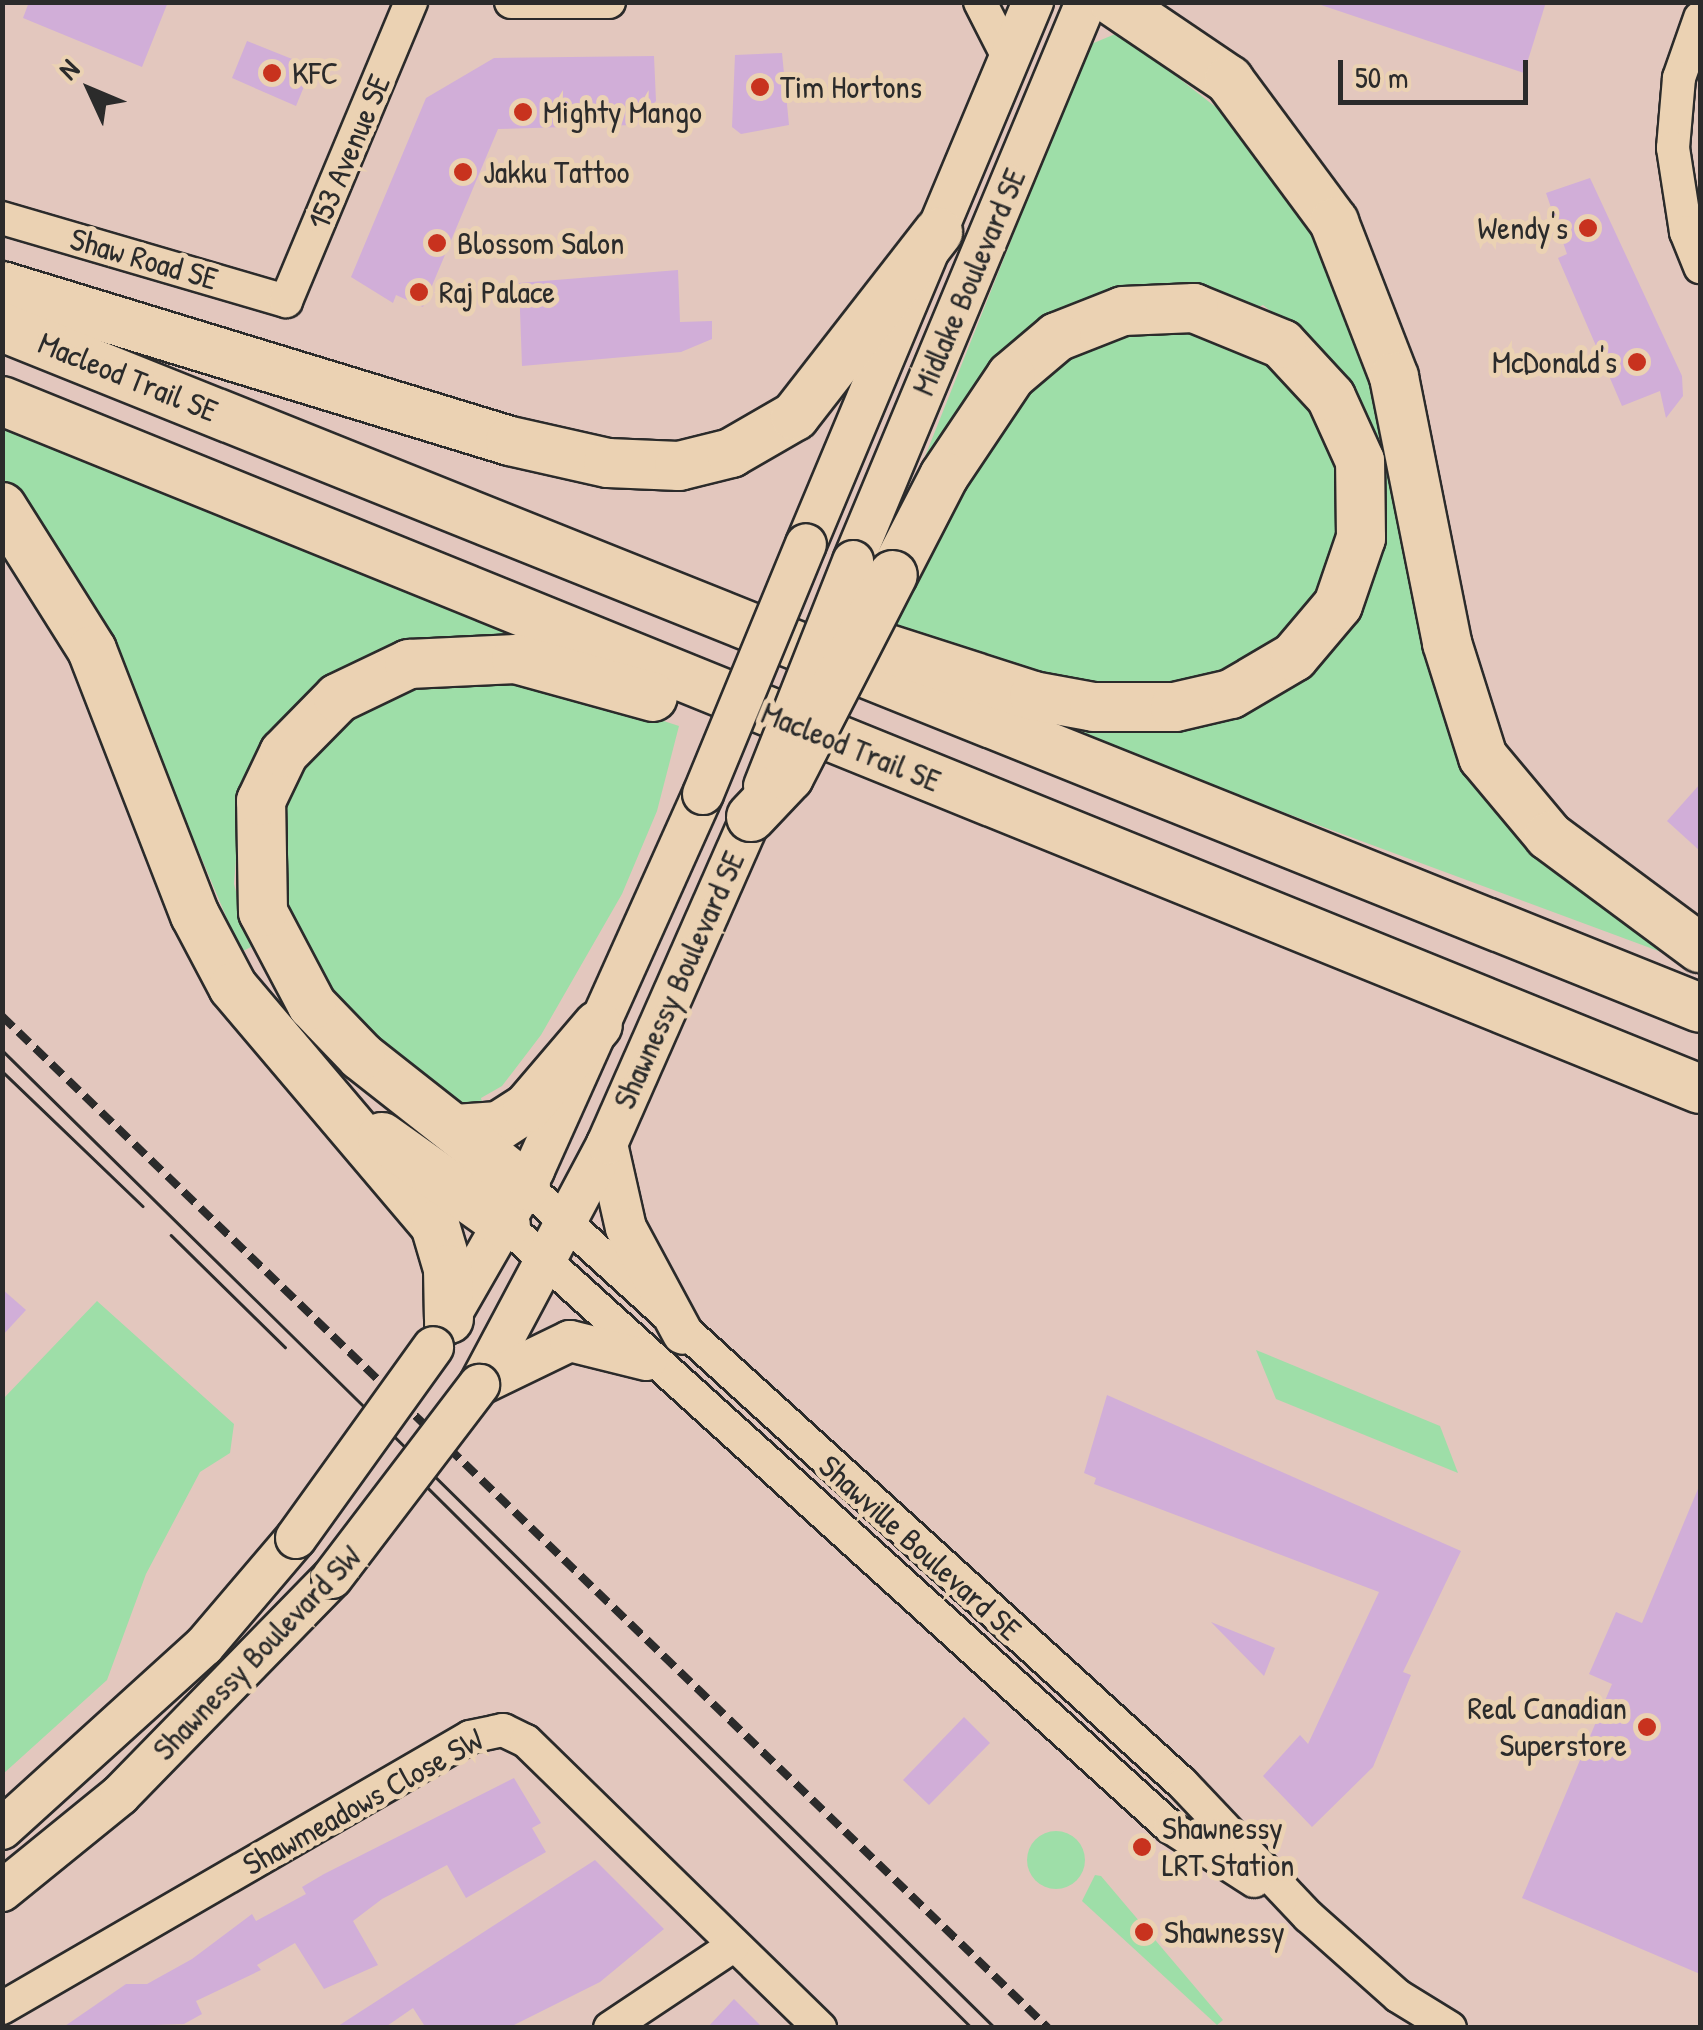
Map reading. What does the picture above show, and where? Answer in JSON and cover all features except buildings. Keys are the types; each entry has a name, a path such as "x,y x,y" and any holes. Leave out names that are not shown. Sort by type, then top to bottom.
{"highway":[{"path":"1114,2 1229,80 1317,192 1373,313 1410,438 1446,644 1483,757 1548,836 1700,948"},
{"path":"1174,2 1220,54 1229,80"},
{"path":"2,286 510,441 608,463 679,466 731,453 795,416 938,232"},
{"path":"566,553 1034,696 1108,708 1176,707 1231,694 1275,672 1324,625 1357,562 1360,461 1331,397 1282,344 1194,308 1123,311 1057,337 1011,376 944,476 873,568 789,777 751,817"},
{"name":"Macleod Trail SE","path":"2,326 1700,1008"},
{"name":"Macleod Trail SE","path":"2,401 1700,1089"},
{"path":"2,508 92,650 195,915 233,986 307,1082 349,1118 435,1225 448,1268 441,1333"},
{"path":"516,1205 455,1130 361,1056 312,1005 263,912 261,801 284,753 338,698 409,664 516,658 817,751 847,745"},
{"path":"455,1130 499,1126 527,1108 598,1025"},
{"path":"349,1118 516,1205"}],"main road":[{"name":"Midlake Boulevard SE","path":"806,544 1033,2"},
{"name":"Midlake Boulevard SE","path":"873,568 1086,2"},
{"name":"Shawnessy Boulevard SE","path":"441,1333 516,1205 703,794 806,544"},
{"name":"Shawnessy Boulevard SE","path":"479,1386 607,1144 751,817"},
{"path":"607,1144 626,1228 683,1334"},
{"name":"Shawnessy Boulevard SW","path":"2,1829 204,1646 296,1538 441,1333"},
{"path":"479,1386 570,1341 647,1360"},
{"name":"Shawnessy Boulevard SW","path":"2,1891 120,1795 332,1578 479,1386"}],"street":[{"name":"153 Avenue SE","path":"286,301 411,2"},
{"path":"511,2 609,2"},
{"path":"980,2 1010,61"},
{"path":"1700,18 1679,78 1673,148 1686,232 1700,267"},
{"name":"Shaw Road SE","path":"2,218 286,301"},
{"name":"Shawville Boulevard SE","path":"516,1205 565,1224 1183,1784 1308,1916 1398,1996 1450,2028"},
{"name":"Shawville Boulevard SE","path":"516,1205 545,1262 647,1360 1170,1827 1308,1916"},
{"name":"Shawmeadows Close SW","path":"2,2008 486,1730 526,1742 820,2028"},
{"path":"610,2028 733,1946"}],"green space":[{"path":"1120,32 1222,112 1304,215 1368,362 1433,663 1680,959 1045,724 1220,708 1370,539 1306,340 1263,305 1250,311 1138,298 930,474 920,469 1089,45"},
{"path":"1200,330 1271,362 1316,414 1338,473 1336,553 1323,587 1272,650 1202,684 1105,692 887,634 911,569 1040,369 1111,331"},
{"path":"2,426 554,648 402,657 240,811 234,884 251,947 241,952 122,669 3,498"},
{"path":"486,678 578,693 679,726 657,811 622,894 541,1035 502,1086 481,1098 487,1123 386,1070 294,970 271,807 323,729 428,681"},
{"path":"97,1301 234,1424 230,1453 200,1472 146,1574 107,1680 3,1774 3,1399"},
{"path":"1256,1350 1440,1426 1458,1473 1276,1399"},
{"path":"1056,1831 1076,1840 1085,1860 1076,1880 1056,1889 1036,1880 1027,1860 1036,1840"},
{"path":"1095,1875 1101,1876 1223,2020 1217,2025 1082,1901"}],"tram line":[{"path":"2,1050 995,2028"},
{"path":"2,1071 143,1206"},
{"path":"171,1235 285,1347"},
{"path":"417,1477 972,2028"}],"railway":[{"path":"2,1016 1048,2028"}],"place":[{"name":"KFC","path":"272,73"},
{"name":"Tim Hortons","path":"760,87"},
{"name":"Mighty Mango","path":"523,112"},
{"name":"Jakku Tattoo","path":"463,172"},
{"name":"Wendy's","path":"1588,228"},
{"name":"Blossom Salon","path":"437,243"},
{"name":"Raj Palace","path":"419,292"},
{"name":"McDonald's","path":"1637,362"},
{"name":"Real Canadian Superstore","path":"1647,1727"},
{"name":"Shawnessy LRT Station","path":"1142,1847"},
{"name":"Shawnessy","path":"1144,1932"}]}
